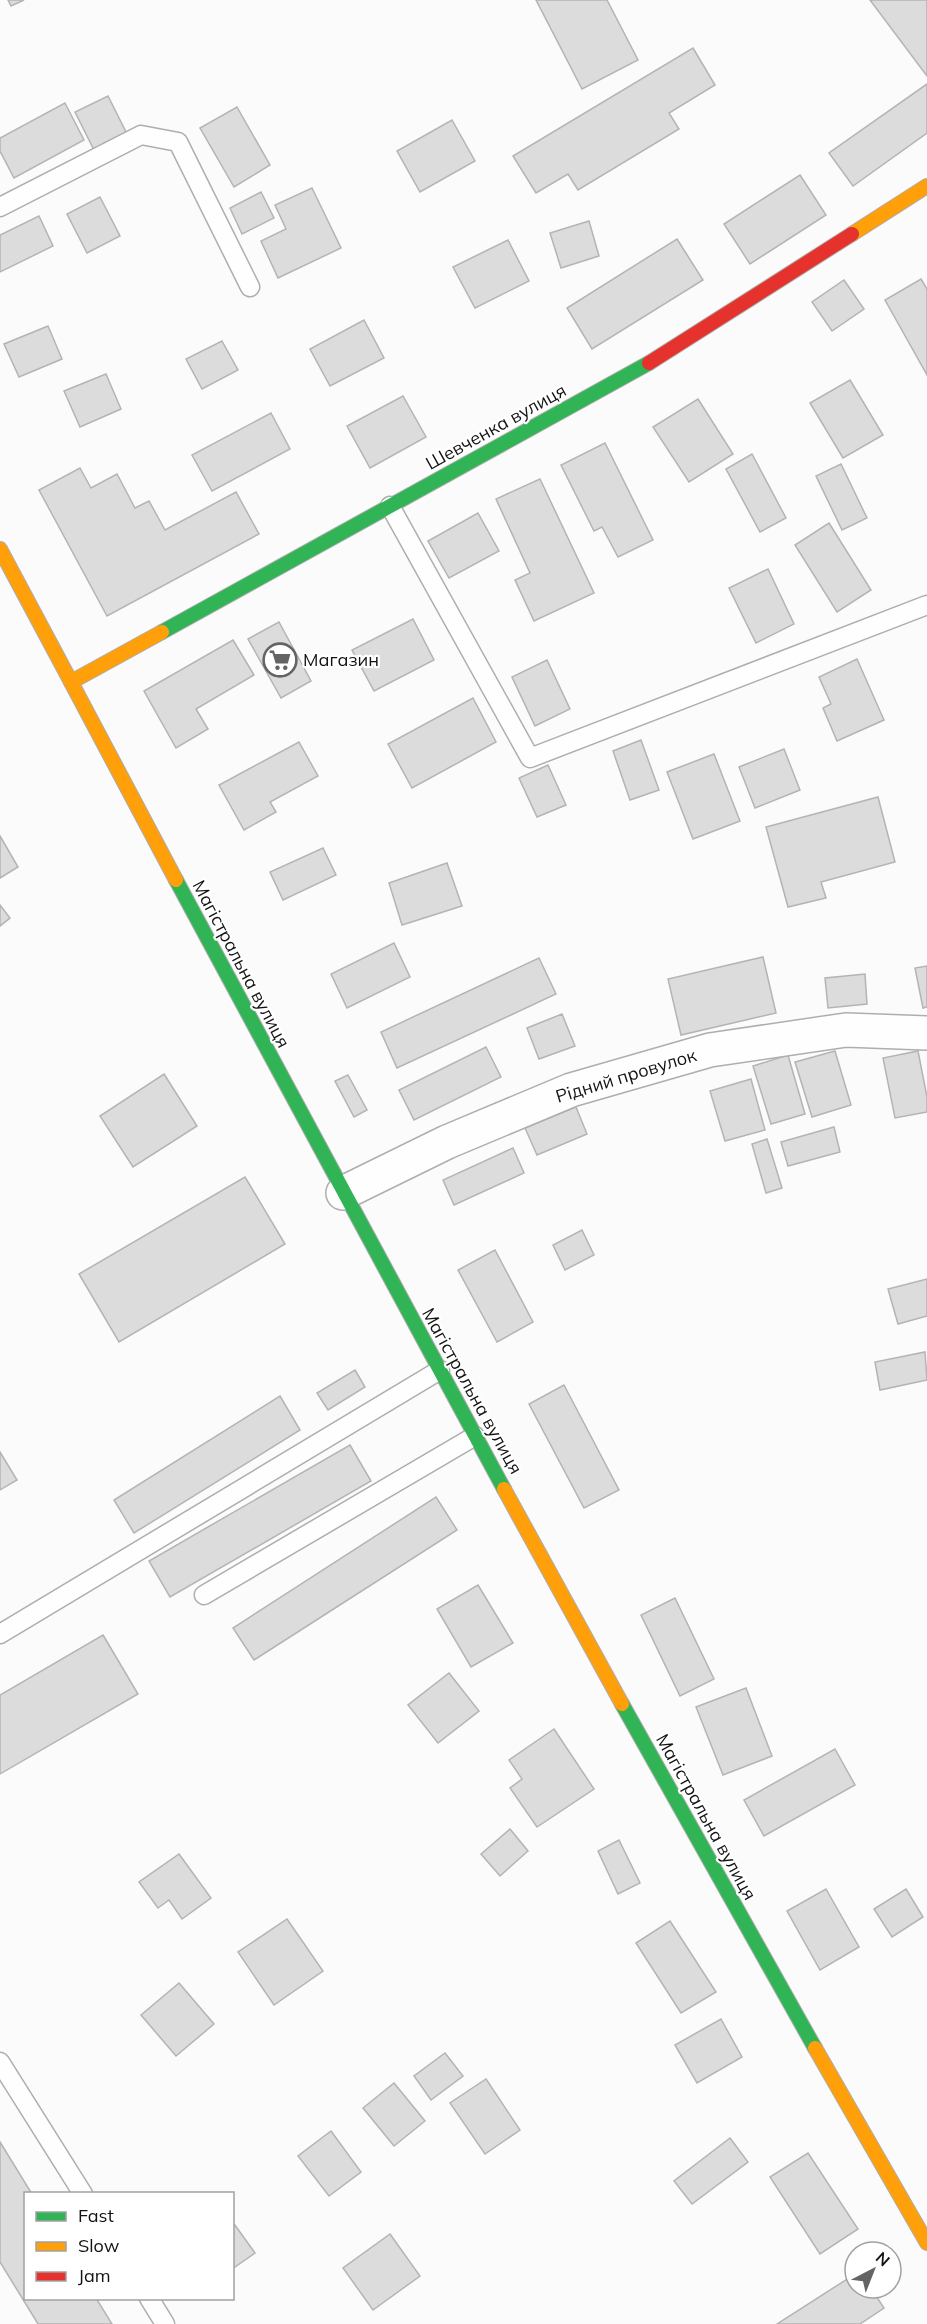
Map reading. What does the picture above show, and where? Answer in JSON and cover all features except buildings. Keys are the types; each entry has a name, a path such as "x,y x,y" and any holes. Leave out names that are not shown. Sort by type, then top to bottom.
{"main road":[{"name":"Шевченка вулиця","path":"71,682 643,367 927,186"},
{"name":"Магістральна вулиця","path":"0,549 475,1436 704,1852 927,2243"}],"street":[{"name":"Рідний провулок","path":"343,1193 447,1142 571,1090 710,1050 846,1030 927,1033"}],"lane":[{"path":"0,207 141,135 178,142 249,287"},
{"path":"390,506 530,758 927,605"},
{"path":"0,1634 440,1370"},
{"path":"204,1594 475,1436"},
{"path":"0,2062 82,2192"},
{"path":"150,2300 165,2324"}],"traffic: fast":[{"path":"162,632 649,363"},
{"path":"176,880 504,1489"},
{"path":"622,1704 815,2048"}],"traffic: slow":[{"path":"852,234 927,186"},
{"path":"0,549 71,682 162,632"},
{"path":"71,682 176,880"},
{"path":"504,1489 622,1704"},
{"path":"815,2048 927,2243"}],"traffic: jam":[{"path":"649,363 852,234"}],"place":[{"name":"Магазин","path":"280,660"}]}
